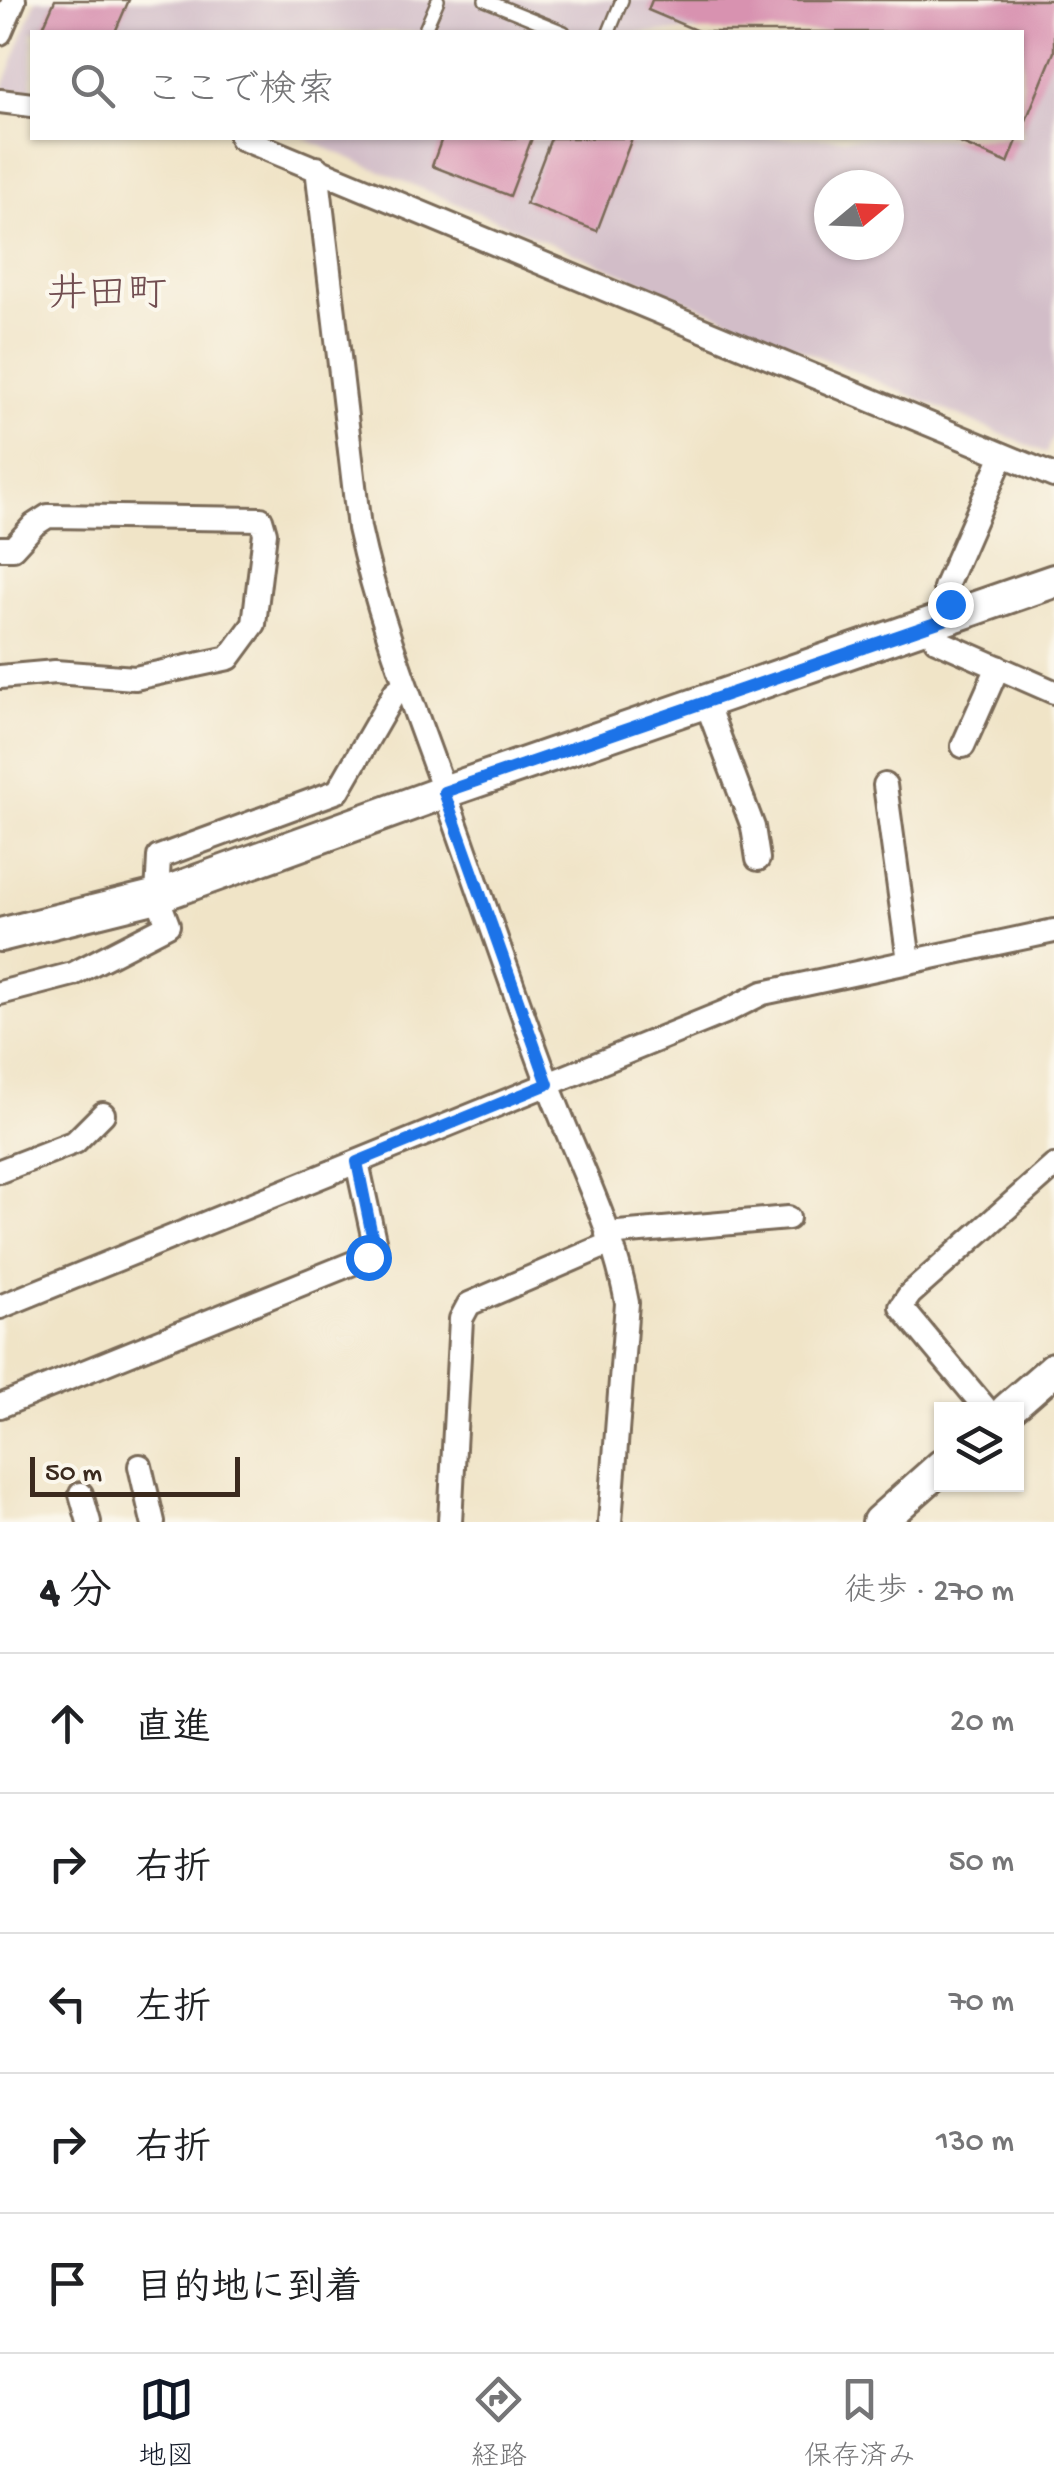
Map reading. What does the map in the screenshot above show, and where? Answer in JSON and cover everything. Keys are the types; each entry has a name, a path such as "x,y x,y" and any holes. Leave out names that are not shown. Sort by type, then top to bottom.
{"street":[{"path":"0,33 14,0"},
{"path":"0,101 30,104"},
{"path":"246,140 1054,476"},
{"path":"317,168 359,528 368,572 548,1084 609,1239 627,1303 610,1522"},
{"path":"1003,455 946,588 943,620 936,640 1054,692"},
{"path":"0,548 13,548 48,516 261,520 265,533 254,624 229,658 136,678 55,672 0,677"},
{"path":"0,935 157,896 444,792 1054,581"},
{"path":"963,746 998,668"},
{"path":"0,993 73,974 168,925 157,896 159,857 338,791 395,692 405,684"},
{"path":"706,702 753,827 758,859"},
{"path":"885,785 909,961"},
{"path":"0,1307 763,993 1054,930"},
{"path":"0,1171 75,1142 103,1114"},
{"path":"0,1406 368,1257 374,1245 357,1162"},
{"path":"980,1402 901,1307 910,1294 1054,1166"},
{"path":"450,1522 461,1319 469,1304 609,1239 788,1218"},
{"path":"1016,1402 1054,1369"},
{"path":"140,1466 153,1522"},
{"path":"886,1520 934,1474"},
{"path":"81,1494 88,1522"}],"lane":[{"path":"425,30 438,0"},
{"path":"485,0 559,30"},
{"path":"610,30 622,0"}],"shaded area":[{"path":"36,0 1054,0 1054,434 1046,453 307,140 1024,140 1024,30 30,30 30,91 2,90"}],"building":[{"path":"55,0 129,0 116,30 42,30"},
{"path":"652,0 1054,0 1054,52 1024,125 1024,30 695,30 648,10"},
{"path":"441,140 531,140 510,196 432,166"},
{"path":"550,140 631,140 597,231 526,204"},
{"path":"953,140 1017,140 1008,163"}],"district":[{"name":"井田町","path":"107,291"}],"route":[{"path":"368,1257 374,1245 357,1162 548,1084 444,792 956,616 950,604"}]}
